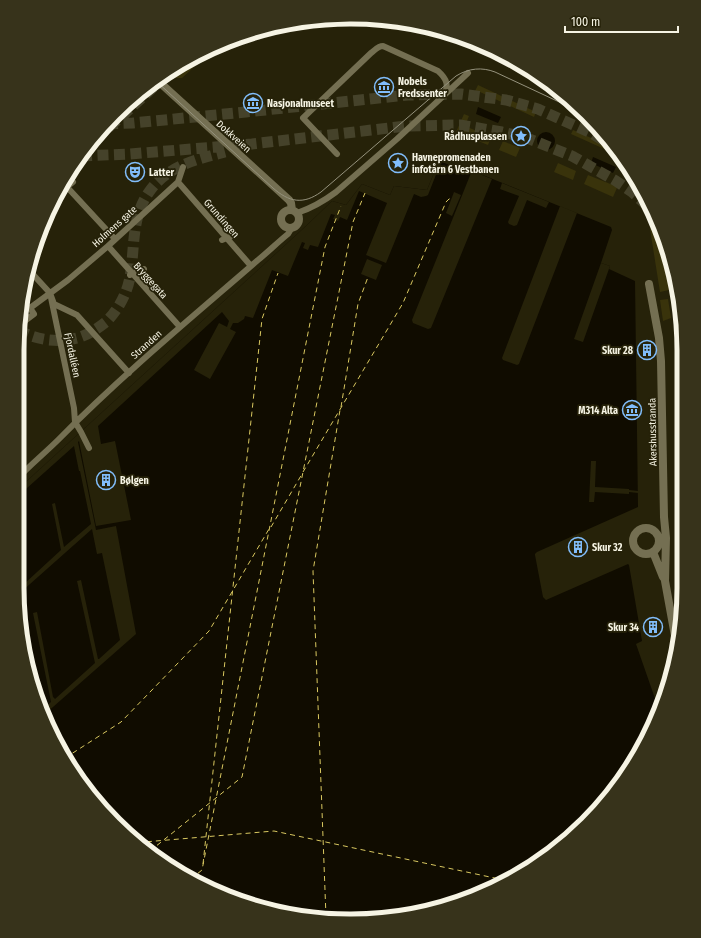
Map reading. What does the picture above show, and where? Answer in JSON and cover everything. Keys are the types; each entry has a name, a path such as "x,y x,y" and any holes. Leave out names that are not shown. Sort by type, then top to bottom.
{"street":[{"path":"338,154 303,118 377,48 384,46 438,71 444,76 446,82 446,91 444,96"},
{"path":"295,211 299,215 300,221 297,226 291,228 285,227 281,222 283,213 286,211 295,211 315,205 327,199 468,73"},
{"name":"Dokkveien","path":"162,84 289,200 295,211"},
{"name":"Holmens gate","path":"26,320 34,314 30,308 68,280 108,246 178,182 183,167"},
{"path":"69,185 73,182"},
{"name":"Grundingen","path":"178,182 251,266"},
{"path":"68,188 114,239"},
{"name":"Stranden","path":"24,472 128,372 288,234 291,228"},
{"name":"Bryggegata","path":"108,246 131,274 180,327"},
{"path":"131,274 144,269"},
{"path":"33,274 50,293 54,304 77,315 128,372"},
{"name":"Akershusstranda","path":"649,284 659,338 661,360 663,509 666,538 665,582"},
{"name":"Fjordalléen","path":"50,293 74,408 75,422"},
{"path":"75,422 89,448"},
{"name":"Akershusstranda","path":"653,552 665,582 674,628"}],"shaded area":[{"path":"201,61 182,78 176,78 174,76"},
{"path":"478,85 536,112 534,117 480,92 476,101 471,99"},
{"path":"478,107 501,117 498,123 476,114"},
{"path":"464,114 469,116 465,126 491,137 488,145 456,132"},
{"path":"573,130 603,143 609,151 571,134"},
{"path":"542,132 550,132 555,137 553,148 550,150 542,150 537,145 537,137"},
{"path":"503,141 520,148 516,157 499,150"},
{"path":"593,157 616,167 613,173 591,163"},
{"path":"443,159 611,227 612,230 601,263 610,266 609,269 635,281 638,507 537,552 535,555 543,597 546,600 628,564 629,565 642,641 636,644 656,702 633,751 610,786 596,803 566,833 549,847 514,870 455,897 414,908 350,914 287,908 246,897 226,889 187,870 169,859 135,833 105,803 79,769 58,732 49,712 41,692 30,651 24,588 24,484 332,201 346,205 362,184 390,195 394,186 427,190 439,161"},
{"path":"558,163 576,171 573,180 554,172"},
{"path":"588,175 613,185 616,179 620,181 613,197 584,184"},
{"path":"652,227 666,266 674,312 669,290 660,292 650,229"},
{"path":"668,299 671,318 663,321 660,300"}],"pier":[{"path":"443,159 492,179 431,328 428,329 413,323 412,320 471,173 442,162 428,195 421,197 414,194 386,263 366,255 387,203 359,191 347,220 340,217 338,221 333,219 335,215 331,214 318,247 310,245 308,250 303,248 305,243 302,242 288,276 272,270 253,318 245,316 244,319 238,323 233,323 230,329 236,332 210,379 194,370 219,323 227,327 229,321 222,312 98,426 101,444 115,441 131,520 96,526 79,441 78,442 96,530 116,526 136,634 49,711 47,706 51,702 33,613 37,612 53,697 55,699 95,663 77,581 81,580 98,659 120,640 102,553 97,554 92,529 24,589 24,584 61,550 52,504 55,503 64,547 91,524 74,446 24,491 24,484 332,201 346,205 362,184 390,195 394,186 427,190 439,161"},
{"path":"502,183 549,202 546,208 527,200 517,225 514,226 509,224 508,222 519,196 500,189"},
{"path":"454,192 461,195 452,216 446,213"},
{"path":"560,206 577,213 519,364 517,365 503,360 502,358"},
{"path":"367,259 382,265 376,280 361,274"},
{"path":"601,263 610,266 583,342 574,339"},
{"path":"591,461 596,461 595,487 629,489 638,491 638,493 629,492 629,494 595,492 594,502 589,502"}],"ferry route":[{"path":"154,848 242,777 353,222 365,193"},
{"path":"303,472 403,303 446,202 452,198"},
{"path":"196,875 202,870 325,247 341,206"},
{"path":"203,864 262,319 278,273"},
{"path":"341,407 358,304 368,277"},
{"path":"326,913 313,571 340,410"},
{"path":"271,527 302,474"},
{"path":"70,755 121,722 209,631 269,529"},
{"path":"146,842 274,831 498,879"}],"tunnel":[{"path":"116,124 408,95 461,94 506,100 538,109 598,137"},
{"path":"88,156 130,154 252,144 406,126 460,125 527,138 572,156 616,181 639,198"},
{"path":"25,333 47,340 69,340 85,335 106,322 118,307 127,290 132,266 136,222 143,202 149,192 156,183 183,165 225,152"}],"tram line":[{"path":"160,85 273,188 290,199 296,200 308,199 321,192 456,76 466,71 485,69 495,72 566,105"}],"place":[{"name":"Nobels Fredssenter","path":"384,87"},
{"name":"Nasjonalmuseet","path":"253,103"},
{"name":"Rådhusplassen","path":"521,136"},
{"name":"Havnepromenaden infotårn 6 Vestbanen","path":"398,163"},
{"name":"Latter","path":"135,172"},
{"name":"Skur 28","path":"647,350"},
{"name":"M314 Alta","path":"632,410"},
{"name":"Bølgen","path":"106,480"},
{"name":"Skur 32","path":"578,547"},
{"name":"Skur 34","path":"653,627"}]}
